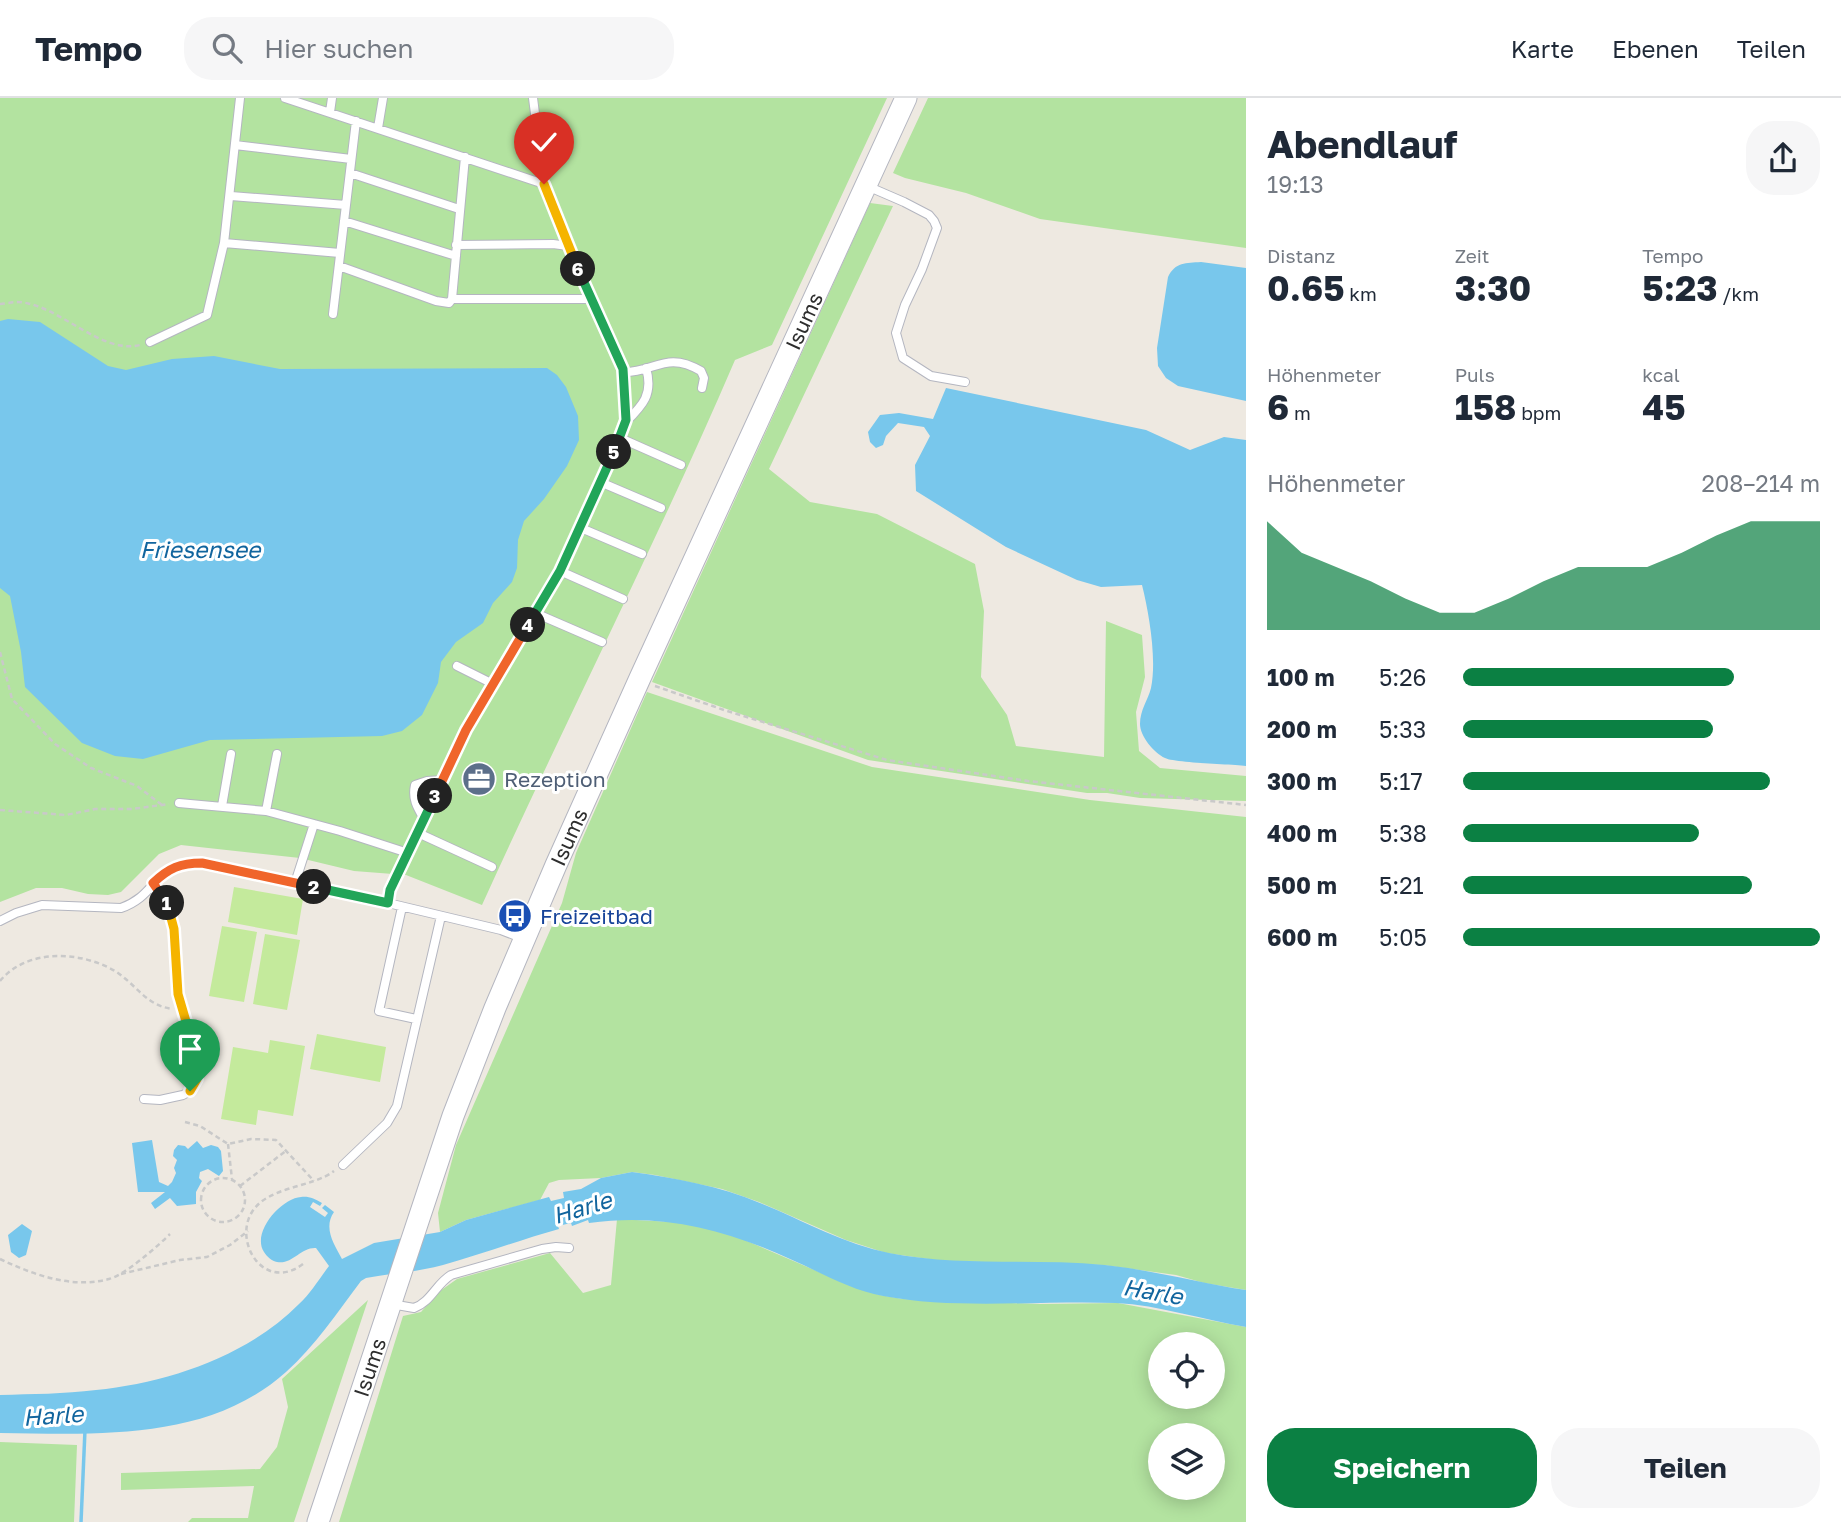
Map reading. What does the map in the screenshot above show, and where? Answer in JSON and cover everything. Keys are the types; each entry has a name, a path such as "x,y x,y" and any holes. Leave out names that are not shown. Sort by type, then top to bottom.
{"main road":[{"name":"Isums","path":"318,1522 415,1226 476,1055 524,939 640,678 906,98"}],"lane":[{"path":"150,342 207,315 224,243 240,98"},
{"path":"285,98 544,184"},
{"path":"330,112 332,98"},
{"path":"378,128 383,98"},
{"path":"388,903 390,890 466,730 560,571 624,424 626,394 623,372 544,184 533,98"},
{"path":"333,314 356,121"},
{"path":"235,145 351,159"},
{"path":"338,267 436,301 449,303 452,299 465,157"},
{"path":"350,173 459,209"},
{"path":"867,186 929,215 937,228 896,333 903,358 931,376 965,382"},
{"path":"230,196 346,205"},
{"path":"344,221 456,256"},
{"path":"224,243 340,253"},
{"path":"456,245 568,246"},
{"path":"452,299 591,299"},
{"path":"623,372 639,372 660,362 695,367 701,371 704,378 702,388"},
{"path":"624,424 647,396 650,385 646,368"},
{"path":"620,438 681,465"},
{"path":"600,482 661,509"},
{"path":"581,528 642,554"},
{"path":"560,571 622,599"},
{"path":"535,613 602,642"},
{"path":"457,666 493,684"},
{"path":"222,806 231,754"},
{"path":"266,811 276,754"},
{"path":"424,819 413,795 415,785 443,780"},
{"path":"179,803 266,811 408,853"},
{"path":"295,883 314,824"},
{"path":"418,833 492,867"},
{"path":"0,922 16,913 42,905 121,908 143,897 164,872 176,865 202,863 388,903 501,930 524,939"},
{"path":"144,1099 160,1100 183,1095 190,1091 197,1079 197,1059 182,1010 171,914 167,902 153,883"},
{"path":"402,907 379,1011 416,1019"},
{"path":"343,1165 393,1116 397,1106 441,916"},
{"path":"392,1296 414,1308 429,1299 451,1275 542,1249 569,1248"}],"path":[{"path":"0,304 18,302 55,314 98,338 127,348 150,342"},
{"path":"0,652 12,699 55,744 91,768 137,786 162,805"},
{"path":"640,678 649,684 724,710 887,761 1042,782 1246,804"},
{"path":"0,810 66,815 95,809 132,809 179,803"},
{"path":"0,981 23,962 55,956 79,958 116,972 154,1005 182,1010"},
{"path":"186,1122 200,1126 228,1144 251,1139 272,1139 281,1143 314,1181"},
{"path":"228,1144 232,1180"},
{"path":"240,1186 287,1150"},
{"path":"303,1264 283,1274 267,1270 254,1258 248,1242 251,1214 268,1198 284,1190 323,1180 343,1165"},
{"path":"219,1178 232,1180 240,1186 245,1200 243,1210 228,1222 209,1217 203,1209 203,1190 210,1182 219,1178"},
{"path":"243,1210 251,1214"},
{"path":"118,1274 180,1260 207,1257 230,1245 248,1231"},
{"path":"0,1259 54,1280 111,1279 170,1234"}],"green space":[{"path":"0,98 887,98 772,345 735,360 674,497 482,905 406,875 354,871 300,858 181,845 159,854 121,892 108,895 62,888 36,888 0,902"},
{"path":"928,98 1246,98 1246,248 1040,219 966,193 893,173"},
{"path":"870,203 893,206 769,469 810,502 877,514 975,564 984,611 981,677 1007,715 1016,746 1104,757 1106,621 1142,635 1145,677 1136,712 1139,751 1160,768 1246,776 1246,801 1140,798 1087,793 868,760 652,682"},
{"path":"647,692 872,767 1090,800 1246,817 1246,1290 1176,1275 1103,1265 942,1261 886,1253 846,1240 722,1189 632,1172 549,1183 540,1200 466,1220 440,1232 438,1213 456,1145 562,903 576,853"},
{"path":"234,887 303,899 297,935 228,922"},
{"path":"222,926 257,932 244,1002 209,996"},
{"path":"265,934 300,940 287,1010 253,1004"},
{"path":"317,1034 386,1047 380,1082 310,1069"},
{"path":"270,1040 305,1046 293,1116 258,1110 256,1125 221,1119 233,1047 268,1053"},
{"path":"617,1219 673,1222 709,1228 740,1238 854,1287 903,1299 1040,1304 1118,1303 1246,1327 1246,1522 339,1522 403,1316 421,1312 440,1291 457,1279 550,1253 583,1293 611,1285"},
{"path":"368,1300 294,1522 188,1522 192,1518 248,1518 254,1486 121,1490 121,1473 260,1469 277,1447 288,1407 282,1379"},
{"path":"0,1442 77,1445 74,1522 0,1522"}],"water":[{"path":"1201,262 1246,268 1246,401 1178,386 1166,378 1158,366 1157,348 1168,277 1178,266"},
{"name":"Friesensee","path":"8,319 40,322 108,366 126,370 172,359 214,356 280,369 547,368 557,375 566,387 578,416 579,440 567,466 544,499 524,521 518,540 517,568 512,582 493,603 483,623 456,642 441,662 438,683 422,715 402,731 382,736 210,740 143,759 115,756 82,743 25,687 10,596 0,588 0,321"},
{"path":"946,388 1146,430 1190,450 1224,437 1246,440 1246,766 1171,760 1156,752 1145,739 1140,719 1151,688 1153,650 1142,585 1101,587 1077,580 1006,547 916,491 915,465 930,436 924,427 898,423 886,436 883,445 876,448 870,442 868,432 880,415 899,413 933,419"},
{"path":"152,1140 159,1182 168,1186 176,1173 174,1168 177,1160 173,1156 178,1145 188,1149 197,1141 203,1148 211,1145 221,1151 223,1171 219,1176 208,1169 200,1172 199,1178 202,1181 196,1192 196,1204 177,1206 170,1198 155,1209 151,1203 165,1192 138,1192 132,1143"},
{"name":"Harle","path":"632,1172 729,1192 839,1238 889,1253 943,1260 1105,1265 1246,1290 1246,1327 1132,1304 969,1304 883,1296 847,1285 765,1248 717,1232 667,1222 616,1220 589,1223 588,1220 572,1226 571,1223 558,1226 559,1229 443,1265 366,1278 297,1362 255,1395 222,1411 187,1422 113,1433 0,1433 0,1395 84,1391 150,1381 205,1364 256,1338 279,1322 303,1300 329,1266 316,1248 282,1262 273,1261 264,1252 261,1244 265,1226 270,1217 293,1199 307,1197 322,1203 320,1206 313,1202 310,1207 325,1217 328,1213 322,1208 325,1205 334,1212 329,1224 330,1230 342,1259 374,1243 440,1232 466,1220 549,1197 551,1201 564,1198 563,1192 581,1189 601,1178"},
{"path":"22,1224 32,1231 26,1255 19,1258 11,1252 8,1235"}],"waterway":[{"name":"Harle","path":"81,1522 85,1430"}],"place":[{"name":"Rezeption","path":"479,779"},
{"name":"Freizeitbad","path":"515,916"}],"route":[{"path":"190,1091 197,1079 197,1059 178,994 174,929 167,902 153,883 176,865 202,863 388,903 390,890 466,730 560,571 620,438 626,420 623,369 568,246 544,184"}]}
